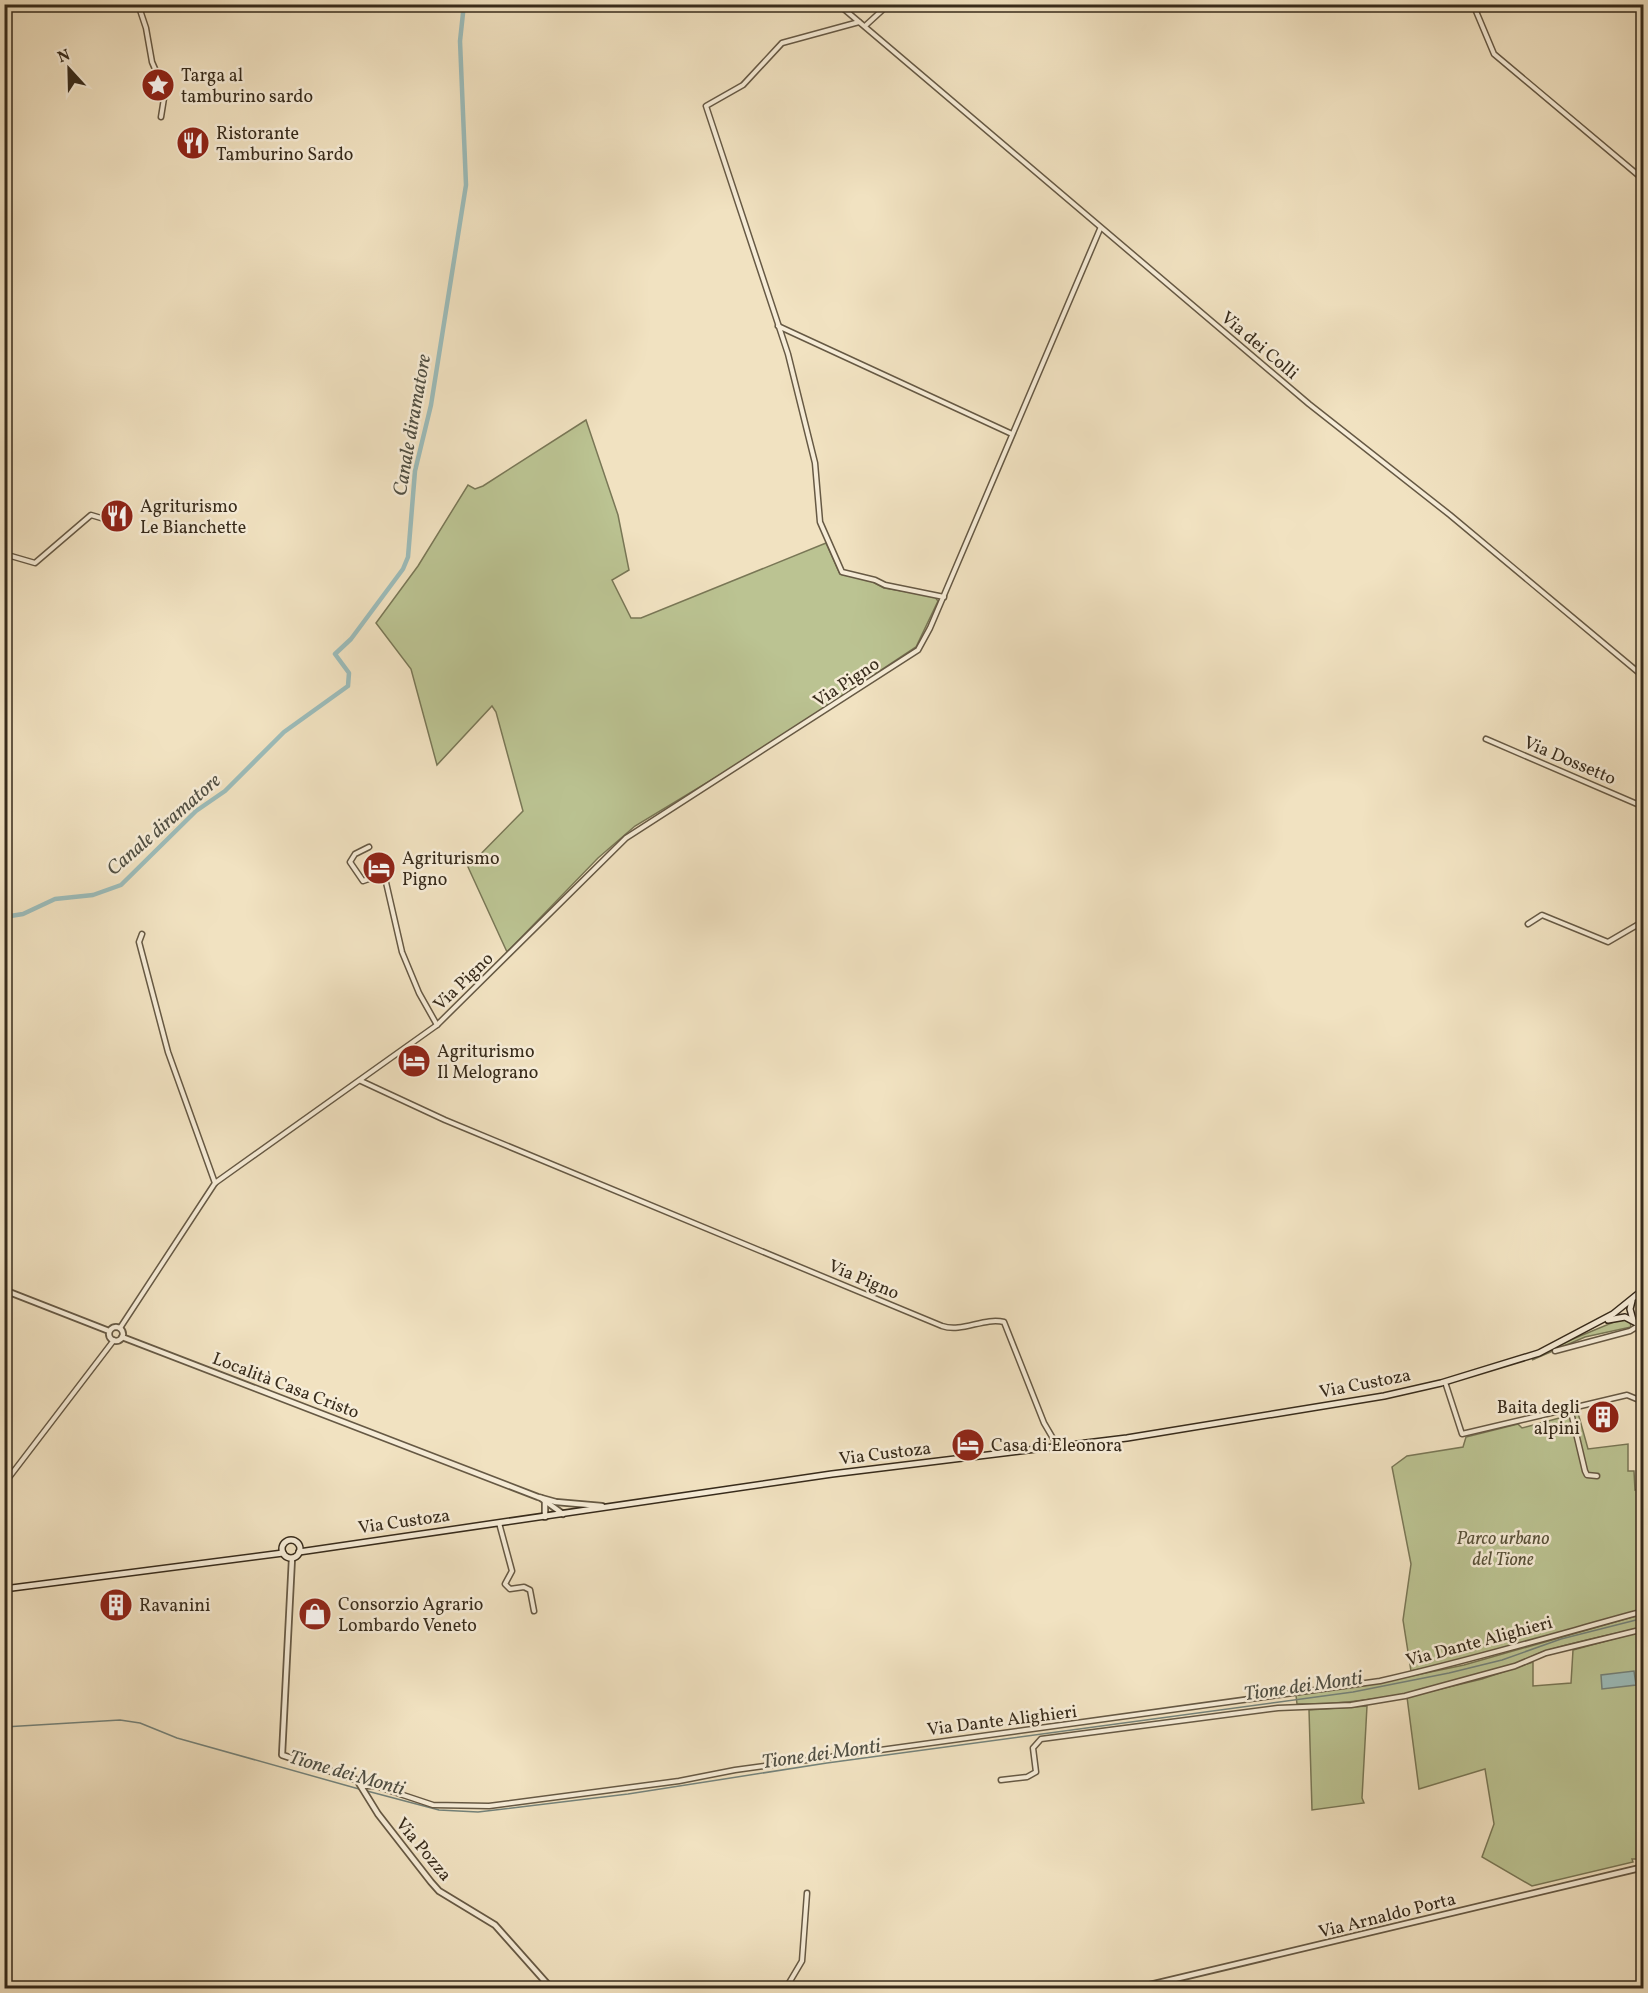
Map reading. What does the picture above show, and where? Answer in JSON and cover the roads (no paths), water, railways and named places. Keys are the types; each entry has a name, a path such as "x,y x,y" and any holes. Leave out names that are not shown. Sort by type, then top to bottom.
{"main road":[{"name":"Via Custoza","path":"1587,1328 1632,1299 1644,1288"},
{"path":"1638,1325 1630,1310 1632,1299 1644,1300"},
{"name":"Via Custoza","path":"292,1558 299,1552 319,1548 832,1474 1058,1447 1384,1396 1521,1360 1587,1328 1619,1316 1638,1325"},
{"name":"Via Custoza","path":"261,1556 291,1540 319,1548"},
{"path":"298,1542 299,1552"},
{"path":"285,1543 283,1553 292,1558"},
{"name":"Via Custoza","path":"4,1589 283,1553"}],"street":[{"path":"138,4 146,28 152,62 165,92 161,117"},
{"name":"Via dei Colli","path":"838,4 1100,229 1309,404 1450,515 1644,677"},
{"path":"865,26 889,4"},
{"path":"1473,4 1494,54 1644,180"},
{"path":"860,22 797,37 782,43 743,85 706,106 777,325 789,354 815,463 820,522 842,572 875,580 885,585 944,597"},
{"name":"Via Pigno","path":"120,1328 215,1183 437,1025 626,838 918,650 944,597 1100,229"},
{"path":"777,325 1012,434"},
{"path":"4,554 35,563 91,514 101,518"},
{"name":"Via Dossetto","path":"1486,739 1644,807"},
{"name":"Via Pigno","path":"369,847 355,854 350,862 363,881 380,875 385,878 402,952 419,993 437,1025"},
{"path":"1528,924 1542,915 1608,942 1644,921"},
{"path":"142,934 139,942 156,1013 215,1183"},
{"name":"Via Pigno","path":"360,1080 445,1120 942,1326 953,1328 995,1321 1004,1322 1044,1423 1058,1447"},
{"path":"4,1290 109,1331 114,1340"},
{"path":"1555,1351 1630,1331 1638,1325"},
{"path":"4,1484 114,1340 122,1336 120,1328 113,1327 109,1331"},
{"name":"Località Casa Cristo","path":"122,1336 538,1497"},
{"path":"1446,1384 1462,1434 1627,1395 1644,1402"},
{"path":"1570,1408 1585,1471 1587,1475 1597,1476"},
{"path":"538,1497 563,1514"},
{"path":"538,1497 562,1505 563,1514"},
{"path":"545,1502 545,1517"},
{"path":"556,1502 617,1506"},
{"path":"499,1523 512,1570 505,1584 510,1589 524,1587 530,1590 534,1611"},
{"name":"Via Pozza","path":"292,1558 282,1753 285,1756 348,1775 362,1787 369,1800 431,1882 450,1898 486,1917 495,1925 550,1989"},
{"name":"Via Dante Alighieri","path":"362,1787 376,1786 434,1805 479,1806 667,1782 746,1768 1380,1681 1467,1661 1644,1611"},
{"path":"1001,1780 1027,1777 1036,1772 1033,1748 1041,1739 1308,1706 1351,1705 1405,1696 1515,1666 1546,1653 1644,1629"},
{"name":"Via Arnaldo Porta","path":"1137,1989 1644,1867"},
{"path":"786,1989 801,1961 807,1893"},
{"path":"725,1989 738,1989"}],"water":[{"path":"1634,1671 1636,1685 1602,1689 1601,1675"}],"waterway":[{"name":"Canale diramatore","path":"4,917 23,914 55,899 93,895 121,885 196,811 225,791 284,732 348,686 349,673 335,654 351,639 403,569 408,557 415,471 431,405 466,185 460,41 464,4"},
{"name":"Tione dei Monti","path":"367,1791 439,1810 478,1812 628,1794 827,1763 1353,1692 1502,1660 1561,1639 1644,1618"},
{"name":"Tione dei Monti","path":"4,1727 120,1720 140,1723 177,1738 359,1789"}],"place":[{"name":"Targa al tamburino sardo","path":"158,85"},
{"name":"Ristorante Tamburino Sardo","path":"193,143"},
{"name":"Agriturismo Le Bianchette","path":"117,516"},
{"name":"Agriturismo Pigno","path":"379,868"},
{"name":"Agriturismo Il Melograno","path":"414,1061"},
{"name":"Baita degli alpini","path":"1603,1417"},
{"name":"Casa di Eleonora","path":"968,1445"},
{"name":"Ravanini","path":"116,1605"},
{"name":"Consorzio Agrario Lombardo Veneto","path":"315,1614"}],"park label":[{"name":"Parco urbano del Tione","path":"1503,1548"}]}
